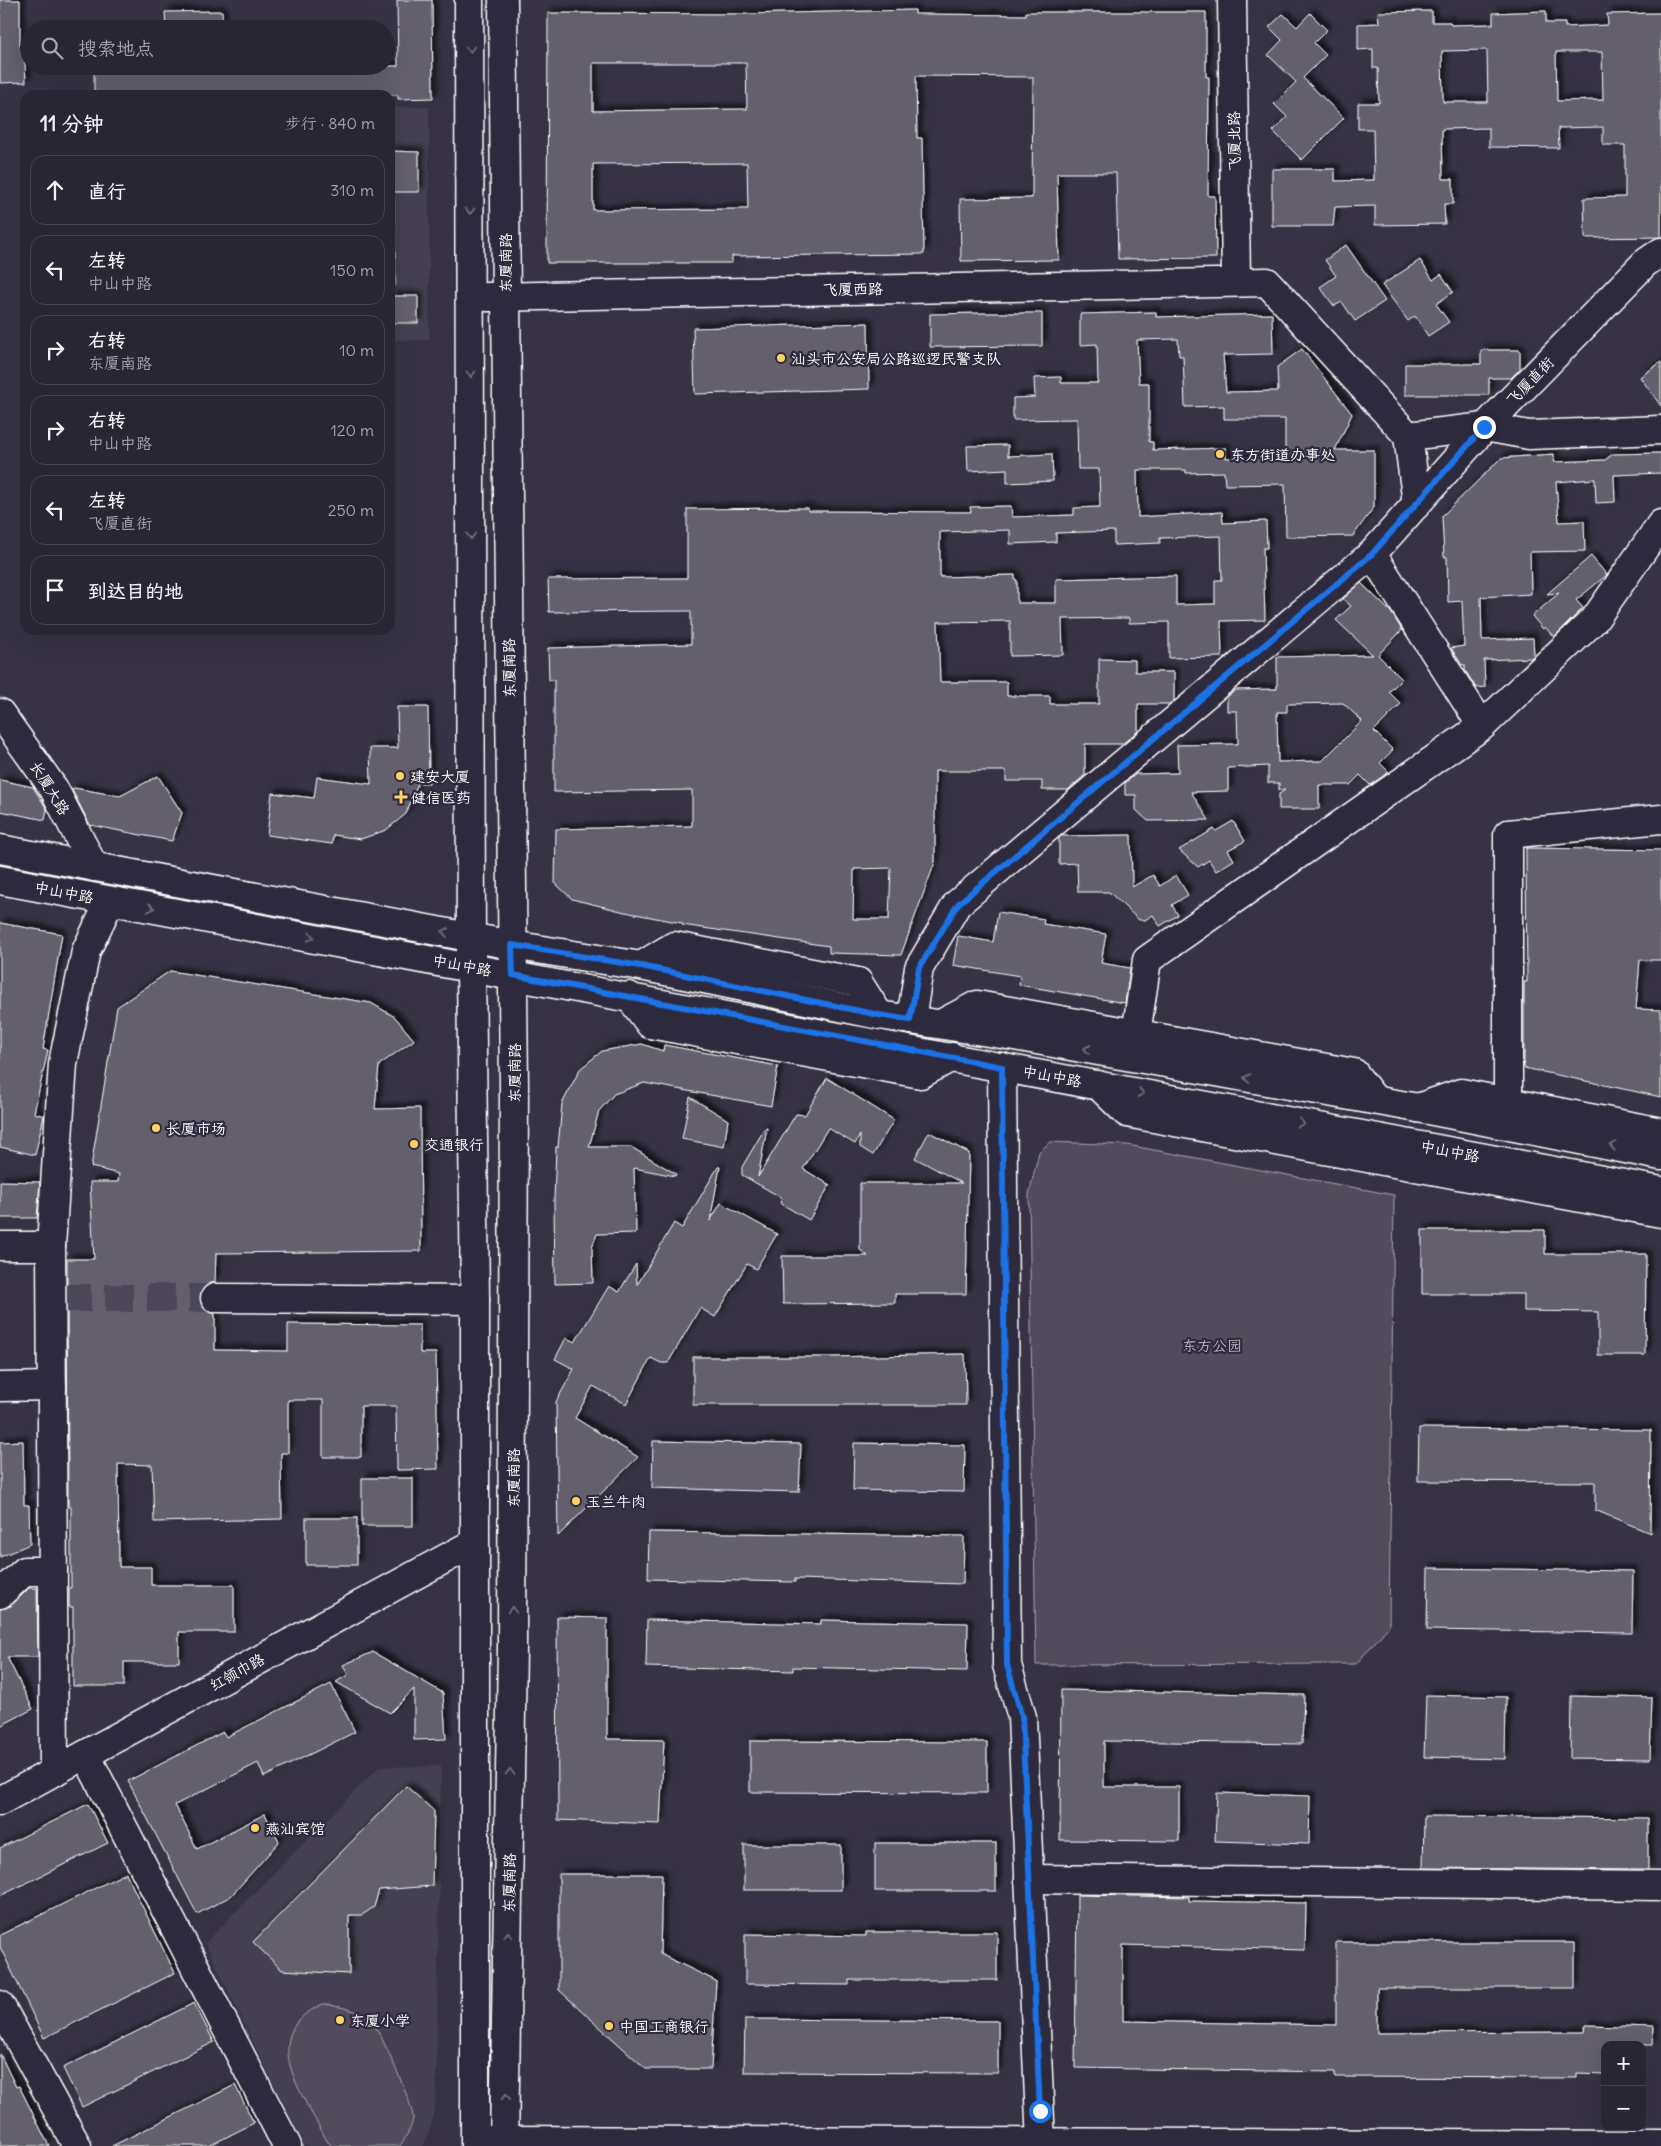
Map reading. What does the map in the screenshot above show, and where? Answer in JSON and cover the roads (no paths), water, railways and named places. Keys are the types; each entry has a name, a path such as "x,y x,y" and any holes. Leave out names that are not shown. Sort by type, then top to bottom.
{"street":[{"path":"470,0 471,967 475,1300 473,2144 1661,2145"},
{"name":"东厦南路","path":"503,0 513,975 512,1648 504,2143"},
{"name":"飞厦北路","path":"1232,0 1236,281"},
{"name":"飞厦直街","path":"910,1020 919,968 958,904 1372,554 1484,427 1644,263 1661,252"},
{"name":"飞厦西路","path":"471,298 1236,281 1267,282 1408,436"},
{"path":"1417,504 1408,436 1484,427 1529,435 1661,430"},
{"path":"1136,1034 1148,960 1482,726 1594,619 1661,524"},
{"path":"1372,554 1482,726"},
{"name":"长厦大路","path":"0,713 54,789 94,867"},
{"path":"1508,1102 1508,834 1661,819"},
{"name":"中山中路","path":"0,849 512,945 641,966 879,1015 942,1024 1375,1100 1661,1156"},
{"name":"中山中路","path":"0,880 629,996 1649,1189"},
{"path":"54,1772 52,1386 57,1298 51,1246 64,1063 86,952 110,901"},
{"path":"942,1024 977,1005 1354,1073 1375,1100"},
{"path":"1002,1067 1007,1665 1022,1717 1041,2143"},
{"path":"1098,1085 1127,1113 1661,1213"},
{"path":"1418,1108 1461,1093 1661,1132"},
{"path":"1398,1164 1442,1150"},
{"path":"1600,1201 1649,1189"},
{"path":"0,1246 51,1246"},
{"path":"215,1298 475,1300"},
{"path":"0,1387 52,1386"},
{"name":"红领巾路","path":"0,1801 474,1543"},
{"path":"0,1594 25,1571 52,1571"},
{"path":"86,1755 287,2146"},
{"path":"1029,1879 1661,1886"},
{"path":"0,2005 77,2146"}],"tunnel":[{"path":"63,1298 215,1298"}],"place":[{"name":"汕头市公安局公路巡逻民警支队","path":"781,358"},
{"name":"东方街道办事处","path":"1220,454"},
{"name":"建安大厦","path":"400,776"},
{"name":"健信医药","path":"401,797"},
{"name":"长厦市场","path":"156,1128"},
{"name":"交通银行","path":"414,1144"},
{"name":"玉兰牛肉","path":"576,1501"},
{"name":"燕汕宾馆","path":"255,1828"},
{"name":"东厦小学","path":"340,2020"},
{"name":"中国工商银行","path":"609,2026"}],"park label":[{"name":"东方公园","path":"1212,1345"}]}
